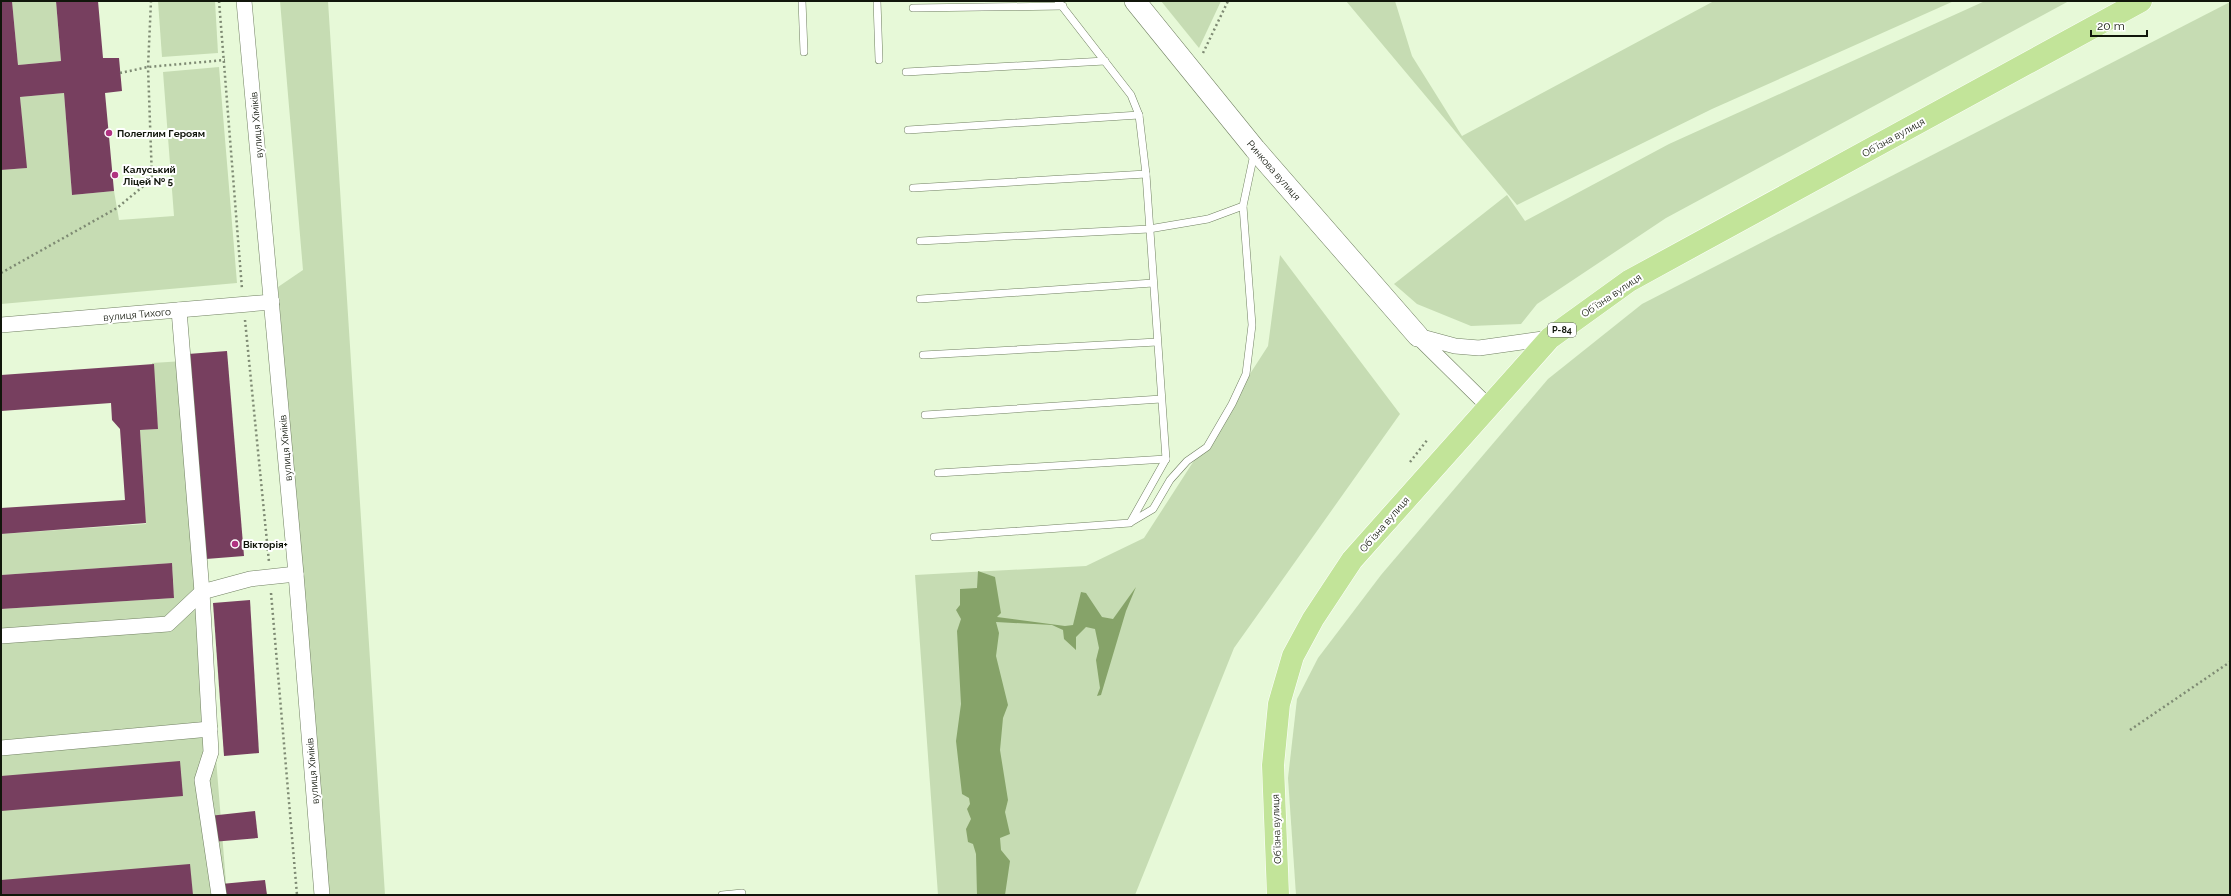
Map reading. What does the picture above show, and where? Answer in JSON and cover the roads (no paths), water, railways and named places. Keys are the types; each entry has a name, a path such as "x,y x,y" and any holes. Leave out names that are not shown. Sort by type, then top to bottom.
{"main road":[{"name":"Ринкова вулиця","path":"1135,1 1255,149 1418,336"},
{"name":"Обʼїзна вулиця","path":"1278,895 1273,765 1278,704 1293,656 1313,619 1352,560 1550,338 1629,281 2141,1"}],"street":[{"name":"вулиця Хіміків","path":"244,1 296,574 322,895"},
{"name":"вулиця Тихого","path":"1,325 272,302"},
{"path":"179,310 202,592 210,729 211,752 202,780 219,895"},
{"path":"1418,336 1454,346 1478,348 1550,338"},
{"name":"Ринкова вулиця","path":"1418,336 1488,406"},
{"path":"1,636 168,624 202,592 250,579 296,574"},
{"path":"1,748 210,729"}],"lane":[{"path":"802,1 804,52"},
{"path":"877,1 879,60"},
{"path":"913,8 1060,3 1131,95 1139,115 1146,174 1166,459 1130,523"},
{"path":"906,72 1105,61"},
{"path":"908,130 1139,115"},
{"path":"934,537 1130,523 1152,509 1170,480 1183,466 1207,447 1232,404 1246,374 1252,325 1243,206 1255,149"},
{"path":"913,188 1146,174"},
{"path":"920,241 1149,230 1208,219 1243,206"},
{"path":"920,299 1153,284"},
{"path":"923,355 1157,342"},
{"path":"925,415 1161,399"},
{"path":"938,473 1166,459"},
{"path":"722,895 742,893"}],"place":[{"name":"Полеглим Героям","path":"109,133"},
{"name":"Калуський Ліцей № 5","path":"115,175"},
{"name":"Вікторія+","path":"235,544"}]}
